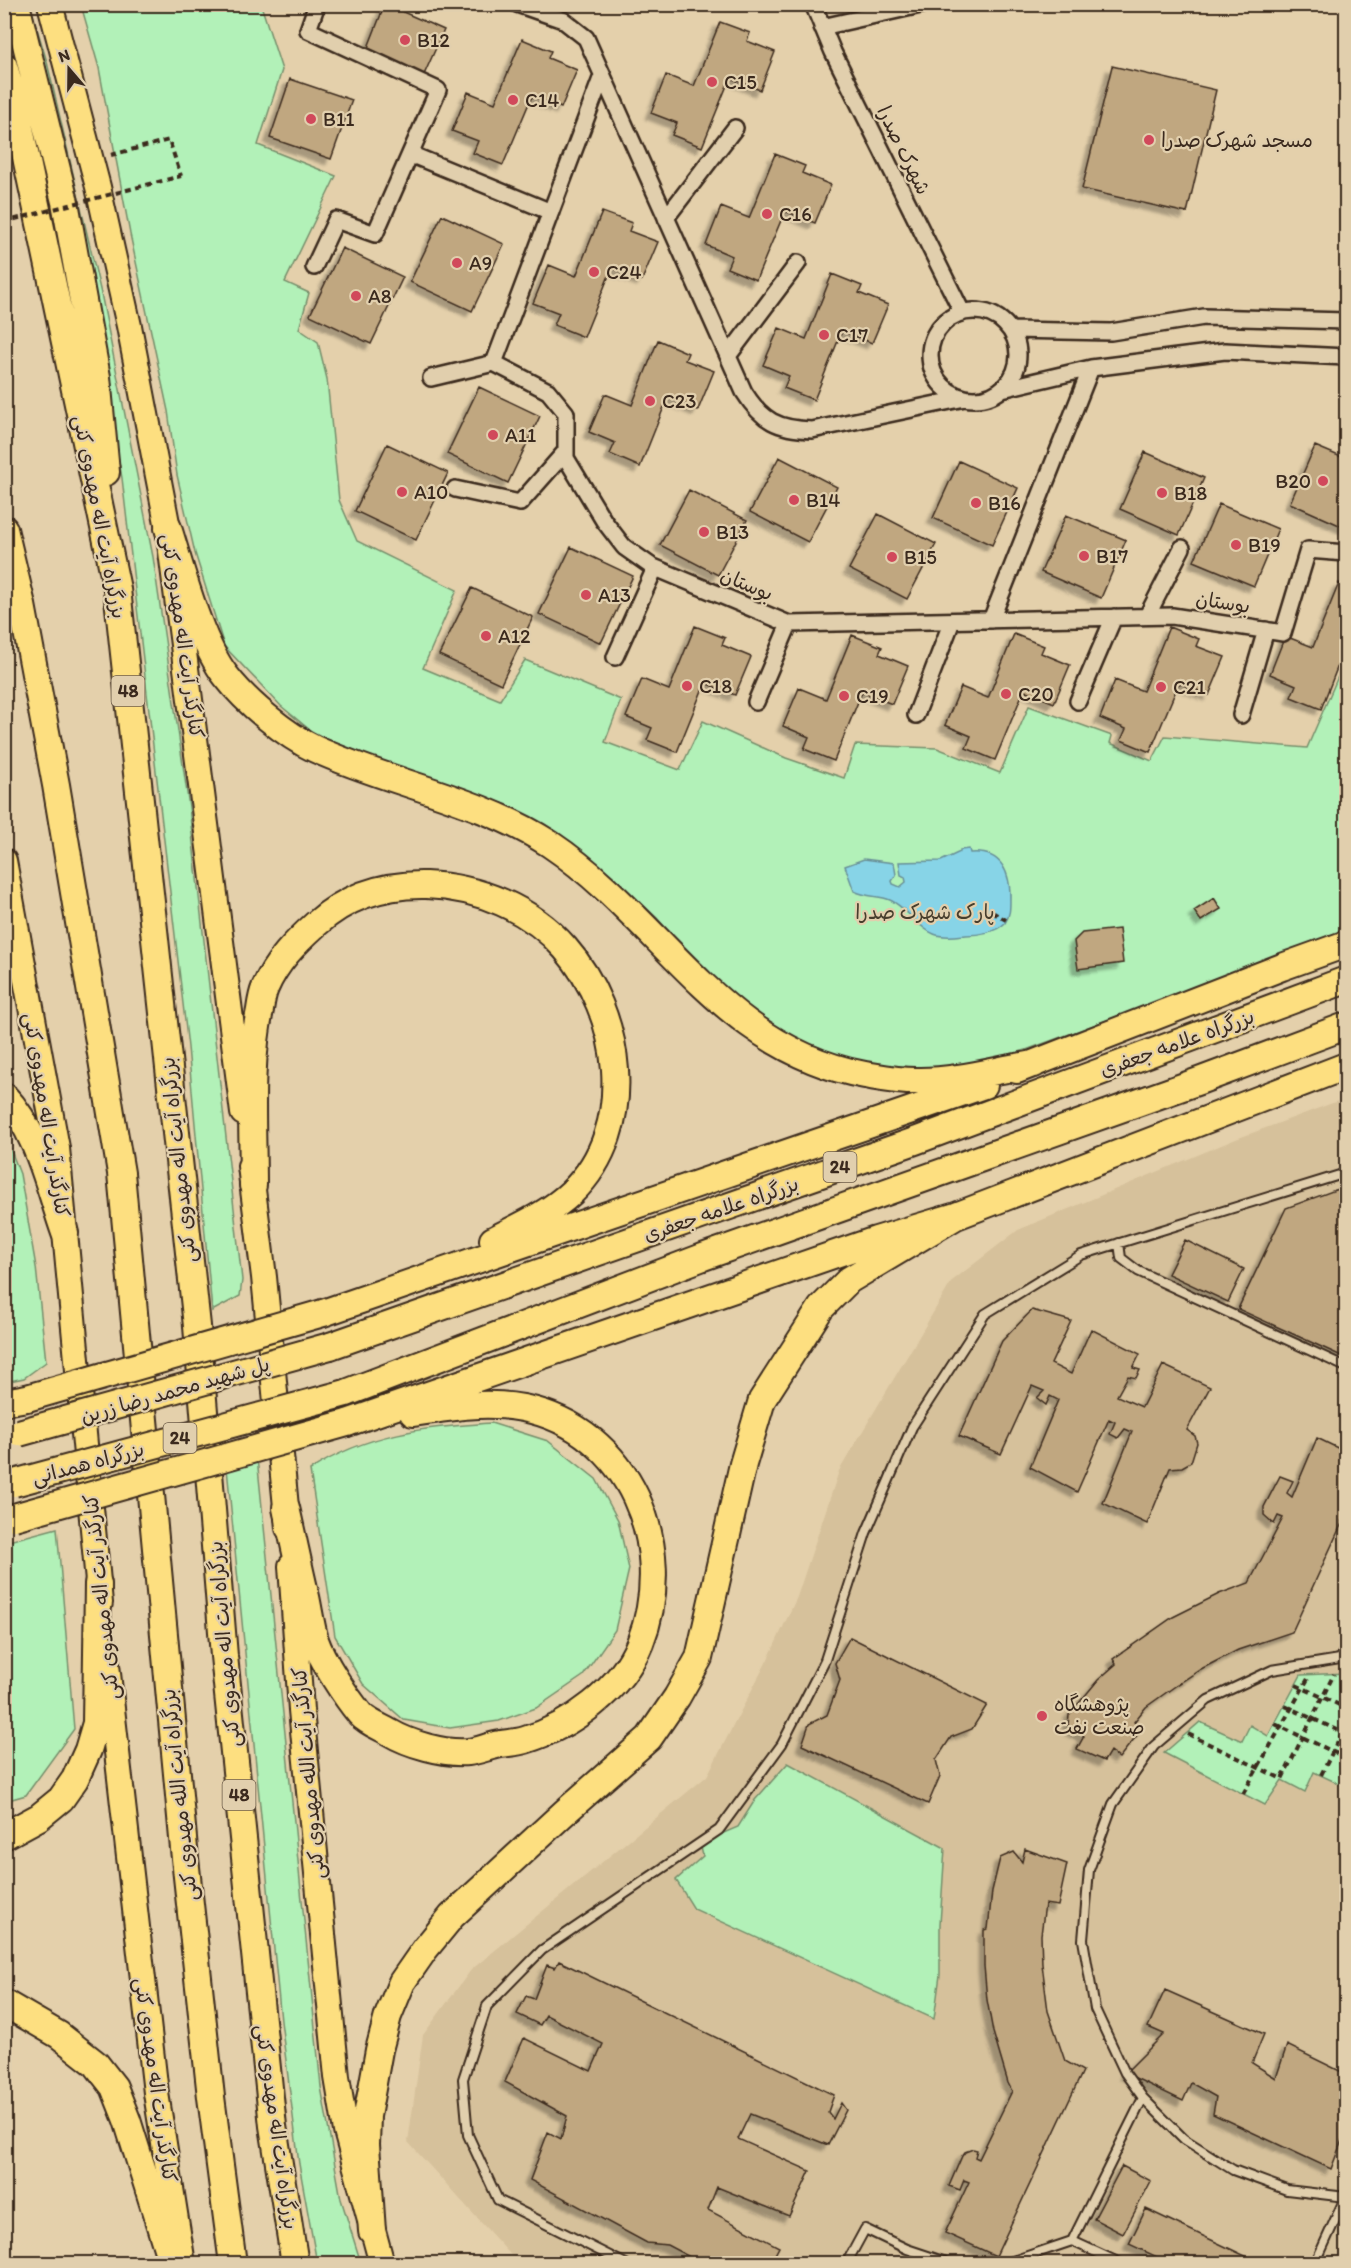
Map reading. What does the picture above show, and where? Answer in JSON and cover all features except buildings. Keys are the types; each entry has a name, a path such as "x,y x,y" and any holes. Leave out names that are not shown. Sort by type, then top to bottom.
{"highway":[{"path":"16,4 64,202 97,377 117,589"},
{"name":"بزرگراه آیت اله مهدوی کنی","path":"4,66 15,105 117,589 197,1326 224,1656 273,2126 295,2264"},
{"path":"168,528 188,591 209,645 225,676 249,701 272,720 314,748 515,824 550,844 589,874 714,997 758,1031 815,1062 881,1078 919,1082 973,1077 995,1070 1034,1064"},
{"name":"بزرگراه آیت الله مهدوی کنی","path":"4,529 22,605 56,785 121,1173 184,1849 211,2097 233,2264"},
{"path":"252,1185 255,1030 264,989 286,952 338,905 387,888 414,885 470,890 497,899 529,918 564,948 582,972 608,1026 616,1095 608,1134 600,1153 586,1174 572,1192 550,1209 496,1239 394,1289"},
{"path":"12,1400 323,1313 394,1289 524,1242 971,1090 1282,967 1347,944"},
{"name":"بزرگراه علامه جعفری","path":"330,1346 915,1141 1347,980"},
{"name":"بزرگراه علامه جعفری","path":"346,1393 703,1257 1188,1085 1347,1026"},
{"path":"9,1518 347,1423 865,1244 956,1216 1347,1066"},
{"path":"4,1096 13,1105 29,1133 65,1233"},
{"path":"372,2231 366,2145 367,2116 379,2050 388,2016 402,1982 452,1916 649,1738 677,1697 699,1658 743,1464 762,1400 821,1308 849,1280 956,1216"},
{"name":"پل شهید محمد رضا زرین","path":"12,1434 330,1346"},
{"name":"بزرگراه همدانی","path":"9,1484 346,1393"},
{"path":"286,1508 316,1642 338,1683 362,1717 397,1737 426,1747 466,1752 524,1741 566,1722 596,1701 619,1677 639,1644 649,1608 654,1571 651,1540 637,1496 603,1449 581,1431 552,1417 514,1407 473,1403 347,1423"},
{"path":"4,1836 39,1817 61,1799 75,1779 88,1750 96,1723 98,1584"},
{"path":"4,2003 59,2036 96,2064 114,2087 127,2120 172,2264"}],"main road":[{"name":"کنارگذر آیت اله مهدوی کنی","path":"50,4 91,160 129,326 168,528 264,1277"},
{"name":"کنارگذر آیت اله مهدوی کنی","path":"4,861 57,1149 98,1584 121,1771 154,2082 183,2264"},
{"name":"کنارگذر آیت الله مهدوی کنی","path":"264,1277 337,2077 345,2131 382,2264"}],"street":[{"path":"315,267 336,220 375,234 438,90 308,30 317,4"},
{"path":"517,4 563,20 586,38 598,60 602,76 744,392 755,410 771,422 791,429 812,430 965,398"},
{"name":"شهرک صدرا","path":"813,4 822,27 962,312"},
{"path":"822,27 925,4"},
{"path":"431,378 494,363 602,76"},
{"path":"666,218 735,128"},
{"path":"410,154 551,212"},
{"path":"728,356 798,263"},
{"path":"975,310 1001,319 1012,330 1018,344 1019,360 1015,374 1002,389 993,395 978,399 953,394 942,386 935,375 930,357 934,338 940,327 950,318 962,312 975,310"},
{"path":"1012,330 1111,332 1204,317 1347,321"},
{"path":"1002,389 1091,368 1225,351 1347,357"},
{"name":"بوستان","path":"494,363 548,391 566,413 566,458 610,529 624,547 656,568 789,624 1172,616 1283,633 1308,550 1347,553"},
{"path":"991,620 1091,368"},
{"path":"455,489 520,503 566,451"},
{"path":"1147,616 1182,548"},
{"path":"615,657 656,568"},
{"path":"1078,701 1114,617"},
{"path":"916,715 952,621"},
{"path":"756,702 789,624"},
{"path":"1241,715 1266,630"}],"lane":[{"path":"626,2264 498,2200 468,2135 463,2079 487,2006 542,1950 719,1830 782,1744 825,1660 866,1533 912,1427 985,1314 1081,1255 1347,1173"},
{"path":"1119,1243 1121,1258 1138,1271 1347,1367"},
{"path":"1315,2264 1346,2197 1287,2190 1233,2170 1184,2139 1143,2098 1125,2073 1095,2009 1083,1940 1089,1870 1113,1804 1154,1746 1208,1700 1272,1670 1344,1658 1347,1646"},
{"path":"1072,2241 1143,2098"},
{"path":"846,2264 865,2229 907,2248 952,2264"},
{"path":"1004,2264 1072,2241 1122,2264"}],"path":[{"path":"4,222 181,176 169,140 91,160"},
{"path":"992,912 1006,920"},
{"path":"1186,1733 1282,1779 1334,1674"},
{"path":"1243,1794 1310,1675"},
{"path":"1296,1685 1347,1708"},
{"path":"1285,1706 1345,1733"},
{"path":"1275,1724 1347,1758"},
{"path":"1321,1775 1345,1733 1347,1725"}],"shaded area":[{"name":"پژوهشگاه صنعت نفت","path":"1346,1098 1346,2263 518,2263 408,2142 423,2035 471,1970 707,1776 770,1655 797,1597 839,1471 952,1281 1018,1230 1236,1139"}],"green space":[{"path":"24,5 30,5 47,62 102,298 153,557 189,807 242,1280 240,1296 212,1311 188,1047 122,478 81,244"},
{"name":"پارک شهرک صدرا","path":"81,5 261,5 282,70 258,145 336,176 285,282 309,293 299,329 318,342 327,379 339,500 357,541 457,590 423,668 500,700 525,660 621,700 605,742 680,770 703,721 786,758 844,778 855,745 937,748 1000,773 1029,706 1112,736 1110,743 1152,761 1165,736 1307,748 1346,658 1346,932 1026,1050 969,1066 891,1070 805,1046 761,1024 704,972 657,918 619,882 580,849 508,805 423,778 316,735 281,706 224,646 195,553 177,475 168,411 130,234 99,68"},
{"path":"5,1135 20,1174 36,1267 46,1362 24,1378 5,1382"},
{"path":"491,1423 548,1441 596,1479 618,1520 629,1569 615,1630 583,1676 536,1708 499,1721 450,1728 404,1720 363,1684 335,1636 310,1470 354,1447 397,1434"},
{"path":"257,1458 321,2087 341,2199 361,2263 317,2263 299,2164 281,2021 227,1468"},
{"path":"57,1528 74,1729 26,1795 5,1801 5,1542"},
{"path":"1346,1673 1346,1787 1314,1772 1305,1792 1282,1780 1265,1805 1164,1753 1200,1722 1242,1741 1250,1725 1268,1736 1301,1675"},
{"path":"788,1763 945,1848 940,1924 940,1975 934,2019 694,1909 676,1880 703,1856 700,1843 738,1827 755,1800"}],"water":[{"path":"969,849 970,853 990,855 997,859 1009,881 1008,918 1002,926 992,931 945,936 928,931 896,903 886,898 854,891 845,866 864,859 894,863 896,875 892,881 900,887 906,882 905,877 901,875 899,862 941,861 960,850"}],"place":[{"name":"B12","path":"405,40"},
{"name":"C15","path":"712,82"},
{"name":"C14","path":"513,100"},
{"name":"B11","path":"311,119"},
{"name":"مسجد شهرک صدرا","path":"1149,140"},
{"name":"C16","path":"767,214"},
{"name":"A9","path":"457,263"},
{"name":"C24","path":"594,272"},
{"name":"A8","path":"356,296"},
{"name":"C17","path":"824,335"},
{"name":"C23","path":"650,401"},
{"name":"A11","path":"493,435"},
{"name":"B20","path":"1323,481"},
{"name":"A10","path":"402,492"},
{"name":"B18","path":"1162,493"},
{"name":"B14","path":"794,500"},
{"name":"B16","path":"976,503"},
{"name":"B13","path":"704,532"},
{"name":"B19","path":"1236,545"},
{"name":"B17","path":"1084,556"},
{"name":"B15","path":"892,557"},
{"name":"A13","path":"586,595"},
{"name":"A12","path":"486,636"},
{"name":"C18","path":"687,686"},
{"name":"C21","path":"1161,687"},
{"name":"C20","path":"1006,694"},
{"name":"C19","path":"844,696"},
{"name":"پژوهشگاه صنعت نفت","path":"1042,1716"}]}
